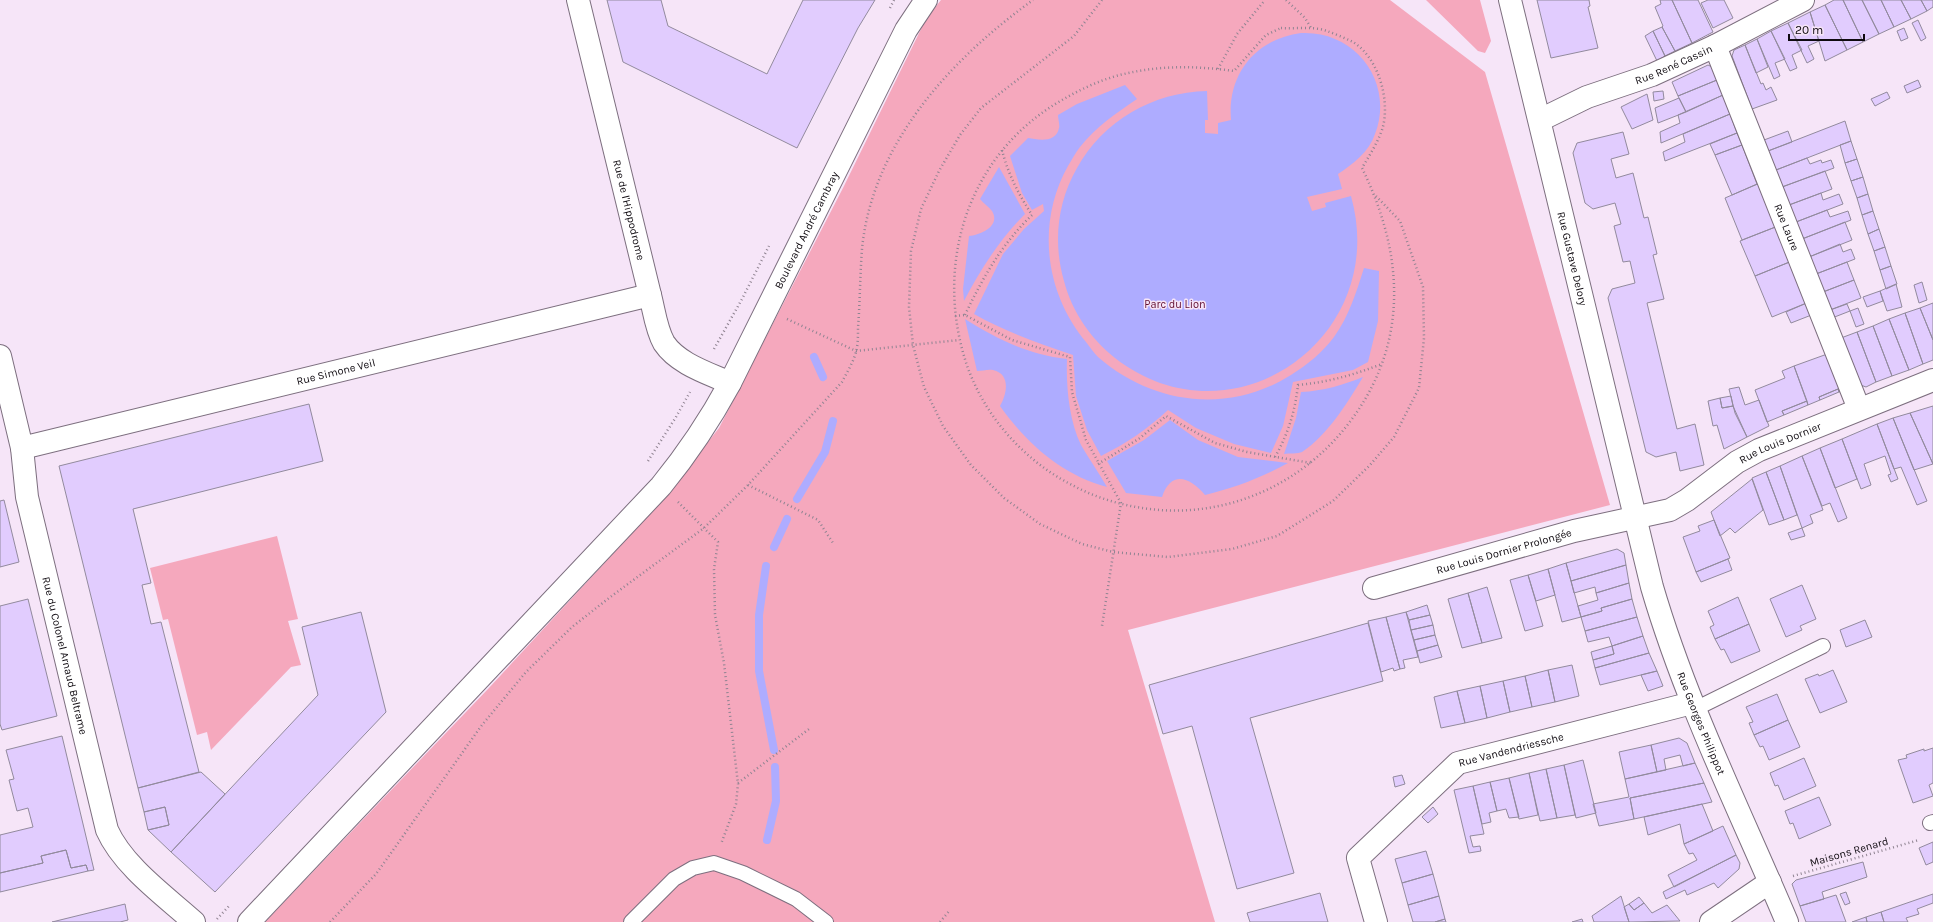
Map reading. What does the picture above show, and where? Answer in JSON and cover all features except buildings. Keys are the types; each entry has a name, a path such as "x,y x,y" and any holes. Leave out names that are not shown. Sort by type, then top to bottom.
{"street":[{"name":"Rue de l'Hippodrome","path":"578,0 658,329 667,346 679,358 730,383"},
{"name":"Boulevard André Cambray","path":"249,922 661,486 684,458 710,419 730,383 906,30 926,0"},
{"name":"Rue Gustave Delory","path":"1510,0 1635,517"},
{"name":"Rue René Cassin","path":"1540,120 1587,98 1652,75 1715,46 1803,0"},
{"name":"Rue Laure","path":"1715,46 1859,409"},
{"name":"Rue Simone Veil","path":"22,448 650,295"},
{"name":"Rue du Colonel Arnaud Beltrame","path":"0,356 22,448 27,497 107,830 113,843 125,858 194,922"},
{"name":"Rue Louis Dornier","path":"1635,517 1670,510 1687,500 1737,462 1759,450 1933,380"},
{"name":"Rue Louis Dornier Prolongée","path":"1374,588 1574,531 1635,517"},
{"name":"Rue Georges Philippot","path":"1635,517 1652,588 1666,635 1693,706 1787,922"},
{"name":"Rue Vandendriessche","path":"1376,922 1358,858 1458,763 1693,706"},
{"path":"1711,922 1770,882"}],"lane":[{"path":"1693,706 1823,646"},
{"path":"631,922 674,879 693,868 714,863 743,873 796,899 826,922"}],"path":[{"path":"888,11 894,0"},
{"path":"1102,0 1074,36 981,108 960,135 939,171 922,209 911,251 909,307 913,345 924,387 942,426 971,465 1004,498 1040,524 1082,544 1113,552 1168,556 1232,549 1277,536 1333,501 1370,465 1394,437 1418,388 1424,338 1422,288 1400,221 1374,194"},
{"path":"1218,69 1237,34 1265,0"},
{"path":"1286,0 1304,18 1311,28"},
{"path":"1281,28 1311,28 1326,31 1354,43 1374,66 1385,98 1385,113 1382,130 1362,168 1374,194 1386,229 1393,267 1394,309 1390,331 1382,364 1364,403 1333,443 1297,474 1255,495 1231,504 1206,509 1179,511 1120,503 1084,492 1045,470 1027,454 990,412 976,389 959,340 955,316 953,280 963,223 973,195 986,172 1002,150 1035,118 1074,93 1123,74 1148,70 1200,67 1218,69 1234,71 1266,35 1281,28"},
{"path":"965,315 979,286 998,254 1017,229 1032,215 1018,194 1005,162 1002,150"},
{"path":"647,462 676,417 742,299 771,242"},
{"path":"742,299 856,351 959,340"},
{"path":"955,316 965,315 1012,340 1070,357 1072,392 1086,440 1120,503 1102,626"},
{"path":"1275,457 1286,437 1295,408 1298,385 1326,382 1382,364"},
{"path":"1098,464 1140,438 1166,416 1215,443 1247,452 1311,463"},
{"path":"748,485 818,520 833,543"},
{"path":"704,528 718,542 714,569 715,615 724,663 738,784 736,804 714,863"},
{"path":"738,784 809,729"},
{"name":"Maisons Renard","path":"1770,882 1925,838"},
{"path":"214,922 231,905"},
{"path":"940,922 950,910"}],"green space":[{"name":"Parc du Lion","path":"941,0 1390,0 1485,72 1610,505 1128,630 1215,922 265,922 488,689 623,543 673,486 719,428 843,188 926,19"},
{"path":"1426,0 1480,0 1491,41 1485,53 1478,51"},
{"path":"277,536 298,619 288,621 301,665 291,667 211,750 207,732 197,735 168,619 163,620 150,568"}],"shaded area":[{"path":"1301,33 1321,34 1338,40 1353,50 1366,63 1375,78 1379,96 1380,115 1375,134 1365,152 1355,162 1338,174 1342,189 1307,197 1312,211 1326,207 1325,203 1351,196 1357,247 1347,294 1325,334 1292,364 1252,384 1207,391 1160,383 1115,358 1106,351 1090,333 1077,314 1072,303 1064,281 1058,238 1061,209 1070,181 1088,151 1101,136 1115,123 1149,103 1187,93 1207,91 1208,120 1205,120 1205,133 1218,134 1218,123 1231,120 1231,104 1234,88 1239,74 1247,62 1258,51 1270,43"},
{"path":"1125,85 1137,99 1100,127 1086,140 1077,152 1068,166 1058,188 1052,211 1049,234 1050,257 1054,280 1061,302 1072,323 1098,357 1120,373 1143,386 1167,394 1192,399 1217,399 1242,395 1267,387 1291,375 1314,358 1334,337 1344,321 1364,268 1379,271 1378,321 1368,362 1353,370 1293,382 1283,426 1271,453 1234,444 1196,428 1168,410 1136,436 1101,456 1087,430 1076,396 1073,355 1010,332 974,314 1003,254 1024,229 1044,211 1043,204 1032,210 1022,193 1010,156 1028,138 1046,139 1054,136 1059,127 1058,115 1077,104"},
{"path":"999,167 1025,214 991,255 964,301 963,289 969,236 984,232 992,225 994,221 992,211 980,199"},
{"path":"965,319 1002,340 1026,350 1067,359 1069,403 1077,435 1081,445 1107,487 1075,475 1060,466 1034,445 1011,420 1000,406 1006,390 1005,380 999,372 993,370 977,371"},
{"path":"1363,377 1344,407 1320,437 1302,452 1284,454 1296,418 1301,392 1333,387"},
{"path":"1170,420 1198,440 1238,457 1288,463 1247,482 1205,495 1193,484 1181,479 1170,483 1162,497 1126,493 1107,461 1144,440"}],"waterway":[{"path":"814,357 823,377"},
{"path":"797,499 825,452 833,421"},
{"path":"774,547 787,519"},
{"path":"766,566 759,615 759,671 774,750"},
{"path":"767,840 776,801 775,767"}]}
